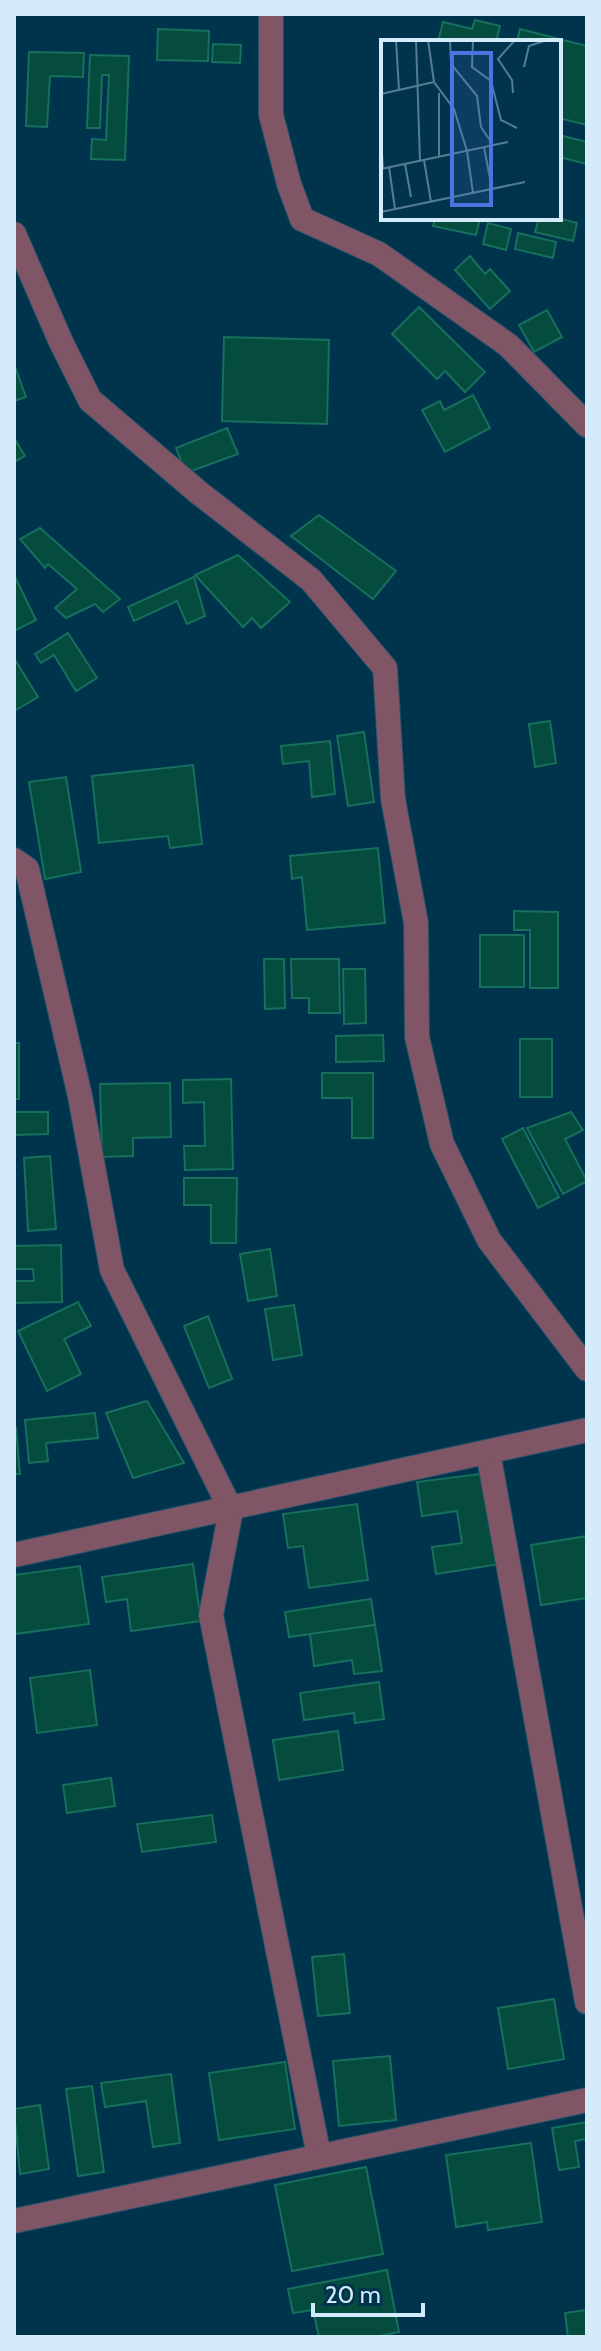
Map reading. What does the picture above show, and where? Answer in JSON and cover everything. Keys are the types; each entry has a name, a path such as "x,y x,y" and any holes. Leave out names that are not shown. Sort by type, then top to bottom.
{"street":[{"path":"271,14 271,115 289,184 302,219 379,254 508,345 587,425"},
{"path":"14,234 90,400 198,492 311,580 385,668 393,799 416,923 417,1037 442,1144 489,1240 587,1369"},
{"path":"14,860 27,869 80,1096 112,1270 231,1510 211,1615 319,2156"},
{"path":"14,1555 587,1430"},
{"path":"488,1452 587,2002"},
{"path":"14,2221 587,2100"}],"building":[{"path":"475,20 500,26 496,40 438,40 443,22 472,29"},
{"path":"158,29 209,31 208,61 157,60"},
{"path":"520,29 587,46 587,125 561,118 561,40 517,40"},
{"path":"213,44 241,45 240,63 212,62"},
{"path":"29,52 84,53 83,77 50,76 47,127 26,126"},
{"path":"90,55 129,56 125,160 91,159 92,139 106,140 109,75 102,75 100,128 87,128"},
{"path":"561,136 587,142 587,164 561,158"},
{"path":"561,219 577,223 573,241 535,232 538,220"},
{"path":"434,220 480,220 476,235 433,226"},
{"path":"488,223 511,229 506,250 483,244"},
{"path":"518,233 556,242 553,258 515,249"},
{"path":"470,256 485,274 490,269 510,291 490,309 455,270"},
{"path":"419,307 485,372 465,392 445,371 437,379 392,334"},
{"path":"547,310 562,337 534,352 519,325"},
{"path":"224,337 329,340 327,424 222,421"},
{"path":"14,364 26,397 14,401"},
{"path":"473,395 490,428 445,452 422,410 440,401 444,410"},
{"path":"227,428 238,454 186,473 176,448"},
{"path":"14,438 25,456 14,462"},
{"path":"319,515 396,571 373,599 291,536"},
{"path":"40,528 120,599 103,612 95,604 66,618 55,608 77,589 48,564 45,568 20,539"},
{"path":"238,555 290,602 261,628 252,618 243,627 195,575"},
{"path":"14,575 36,620 14,631"},
{"path":"194,577 205,616 187,624 177,601 134,621 128,607"},
{"path":"68,633 97,678 76,691 54,655 41,663 35,654"},
{"path":"14,658 38,697 14,711"},
{"path":"550,721 556,763 535,767 529,724"},
{"path":"364,732 374,802 348,806 337,736"},
{"path":"330,741 335,794 312,797 309,761 283,764 281,746"},
{"path":"193,765 202,844 170,848 168,836 99,843 92,776"},
{"path":"66,777 81,872 45,879 29,782"},
{"path":"378,848 385,923 307,930 302,877 292,879 290,856"},
{"path":"514,911 558,912 558,988 530,988 530,930 514,930"},
{"path":"480,935 524,935 524,987 480,987"},
{"path":"264,959 284,959 285,1008 265,1009"},
{"path":"291,959 339,959 340,1013 309,1013 309,998 292,998"},
{"path":"343,969 365,969 366,1023 344,1024"},
{"path":"383,1035 384,1061 336,1062 336,1036"},
{"path":"520,1039 552,1039 552,1097 520,1097"},
{"path":"14,1043 19,1043 19,1099 14,1099"},
{"path":"322,1073 373,1073 373,1138 352,1138 352,1098 322,1098"},
{"path":"231,1079 233,1169 185,1170 184,1146 205,1146 204,1102 183,1103 183,1080"},
{"path":"170,1083 171,1137 133,1138 133,1156 102,1157 100,1084"},
{"path":"14,1112 48,1112 48,1134 14,1135"},
{"path":"571,1112 583,1130 565,1139 587,1181 563,1194 527,1128"},
{"path":"523,1128 559,1197 538,1208 502,1139"},
{"path":"50,1156 56,1229 28,1231 24,1158"},
{"path":"184,1178 237,1178 236,1243 211,1243 211,1205 184,1205"},
{"path":"61,1245 62,1302 14,1303 14,1281 34,1281 33,1269 14,1269 14,1246"},
{"path":"270,1249 277,1296 248,1301 240,1254"},
{"path":"78,1302 91,1326 64,1339 81,1374 47,1391 18,1331"},
{"path":"294,1305 302,1355 273,1360 265,1309"},
{"path":"208,1316 232,1379 209,1388 184,1326"},
{"path":"147,1401 184,1463 133,1478 106,1413"},
{"path":"95,1413 98,1438 46,1443 48,1461 29,1463 25,1420"},
{"path":"16,1428 20,1474 14,1474"},
{"path":"487,1473 500,1564 436,1574 432,1547 462,1543 457,1511 422,1516 417,1482"},
{"path":"357,1504 368,1580 309,1588 303,1546 288,1548 283,1514"},
{"path":"587,1536 587,1598 541,1605 531,1545"},
{"path":"193,1564 201,1621 131,1631 127,1599 106,1602 102,1577"},
{"path":"80,1566 89,1624 15,1634 14,1575"},
{"path":"371,1599 375,1625 289,1637 285,1612"},
{"path":"375,1625 382,1671 354,1674 352,1660 314,1666 310,1634"},
{"path":"90,1670 97,1725 37,1733 30,1678"},
{"path":"379,1682 384,1719 355,1723 354,1713 304,1720 300,1693"},
{"path":"338,1731 343,1770 279,1780 273,1740"},
{"path":"111,1778 115,1806 67,1813 63,1785"},
{"path":"212,1815 216,1842 142,1852 137,1824"},
{"path":"344,1954 350,2013 318,2016 312,1957"},
{"path":"554,1999 564,2059 508,2069 498,2008"},
{"path":"390,2056 396,2120 339,2126 333,2061"},
{"path":"285,2062 295,2129 219,2140 209,2073"},
{"path":"171,2074 180,2143 153,2147 146,2101 105,2107 101,2083"},
{"path":"92,2086 104,2172 78,2176 66,2089"},
{"path":"40,2105 49,2169 20,2174 14,2109"},
{"path":"587,2122 587,2139 575,2141 579,2167 559,2170 552,2128"},
{"path":"531,2143 542,2222 488,2230 487,2222 456,2227 446,2155"},
{"path":"366,2167 383,2254 292,2271 275,2185"},
{"path":"387,2270 399,2332 375,2337 319,2337 313,2310 293,2313 288,2289"},
{"path":"587,2310 587,2337 568,2337 565,2313"}]}
